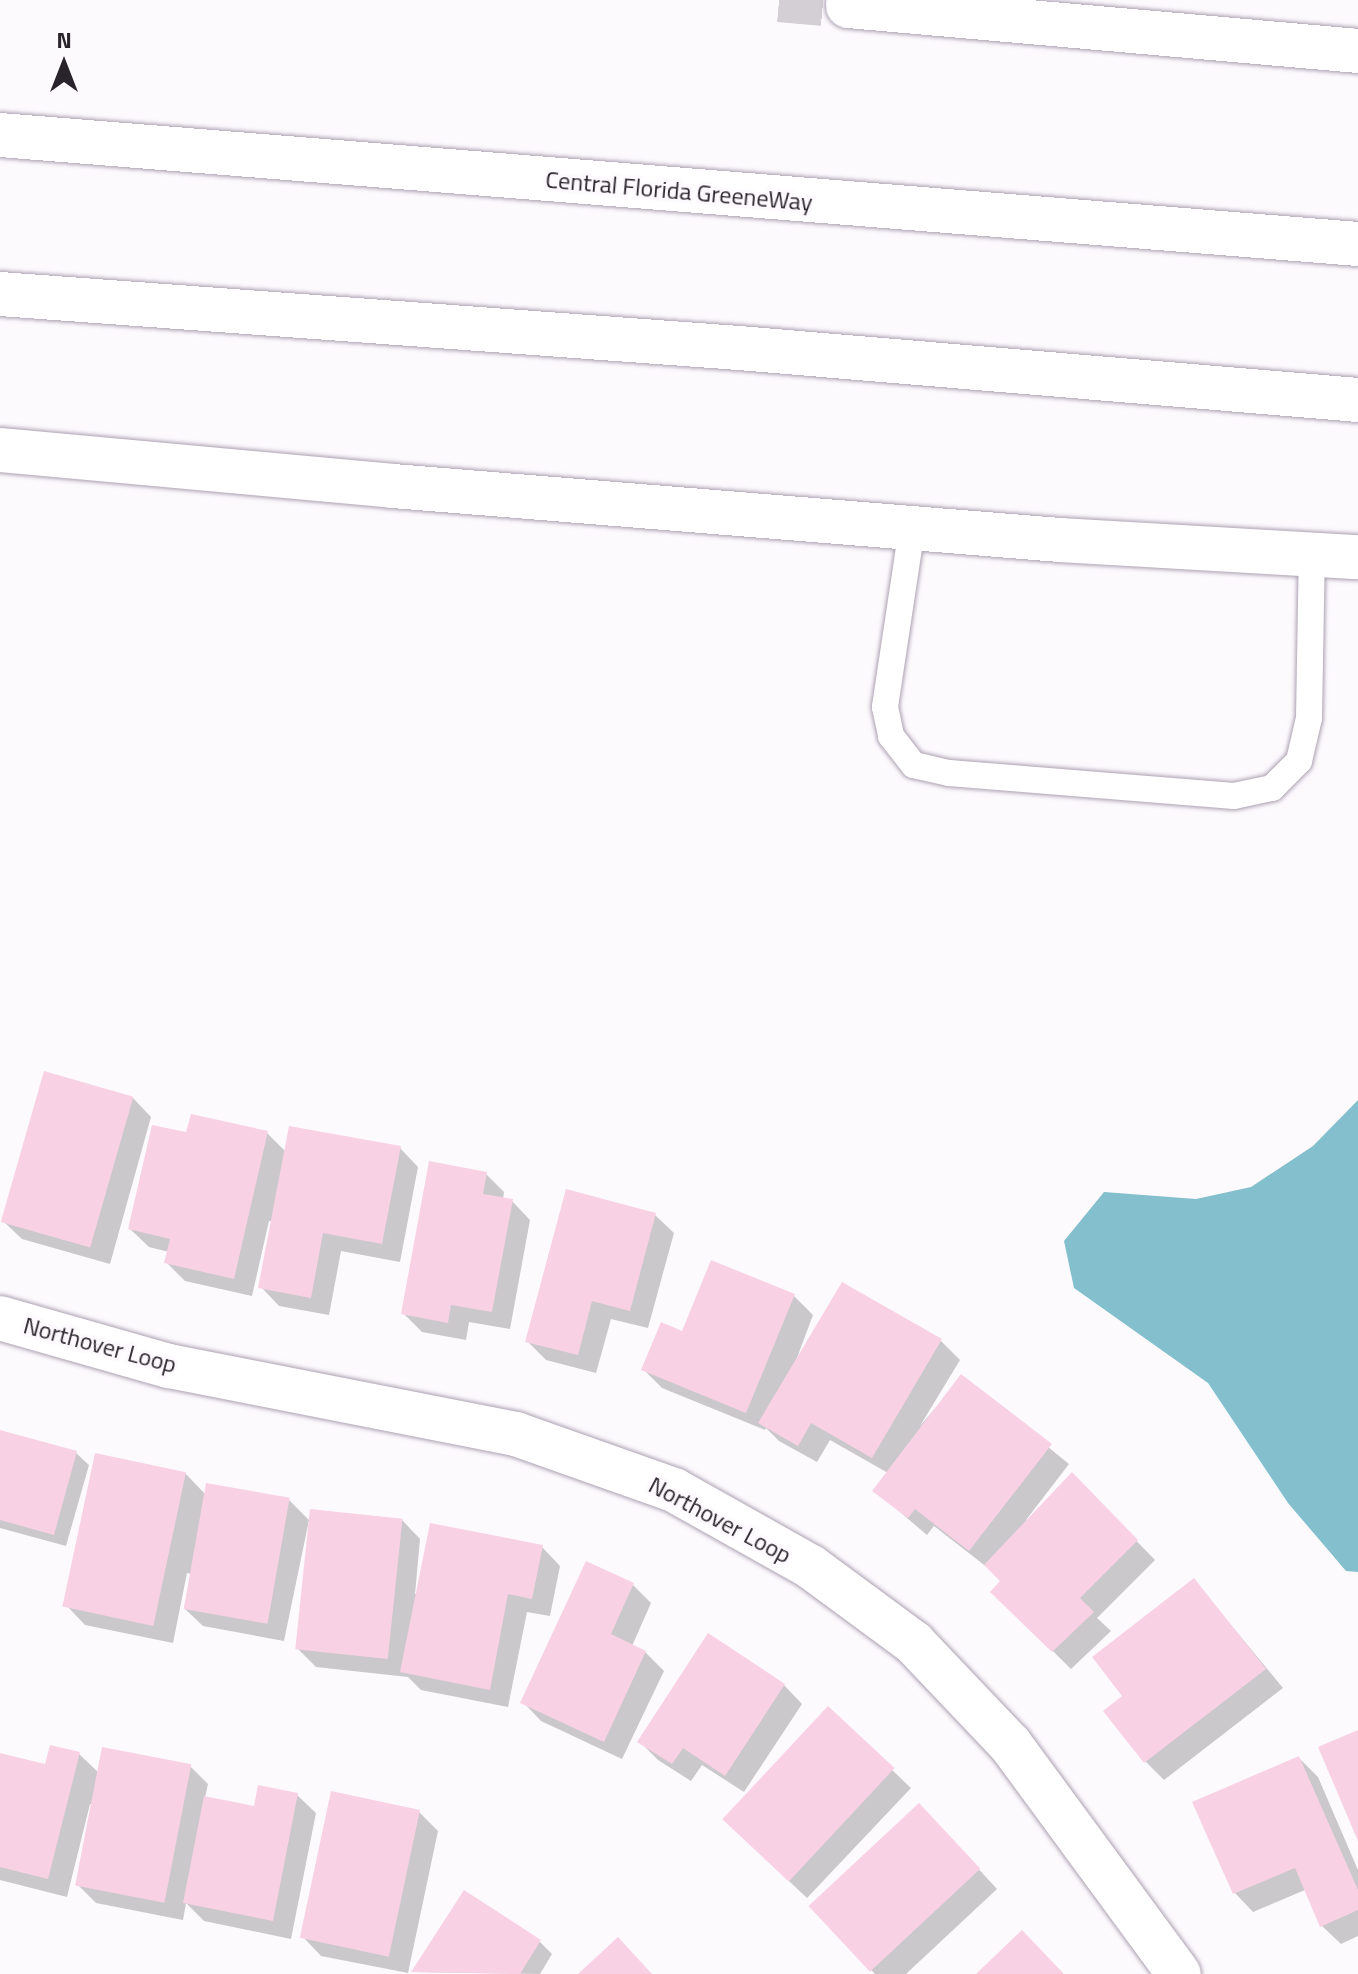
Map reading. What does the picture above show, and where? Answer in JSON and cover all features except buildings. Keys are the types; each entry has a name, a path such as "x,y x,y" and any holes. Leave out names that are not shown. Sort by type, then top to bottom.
{"main road":[{"path":"848,6 1358,51"},
{"name":"Central Florida GreeneWay","path":"0,135 1358,244"},
{"path":"0,294 739,348 1358,400"},
{"path":"0,450 912,528 1358,557"},
{"name":"Northover Loop","path":"0,1318 169,1366 516,1434 674,1490 811,1567 914,1643 1010,1744 1179,1974"}],"lane":[{"path":"912,528 885,707 891,736 914,765 949,773 1234,796 1272,788 1299,761 1309,718 1312,554"}],"water":[{"path":"1358,1100 1358,1572 1346,1571 1288,1503 1208,1383 1074,1288 1064,1241 1104,1192 1196,1199 1251,1187 1313,1146"}],"tunnel":[{"path":"779,0 848,6"}]}
